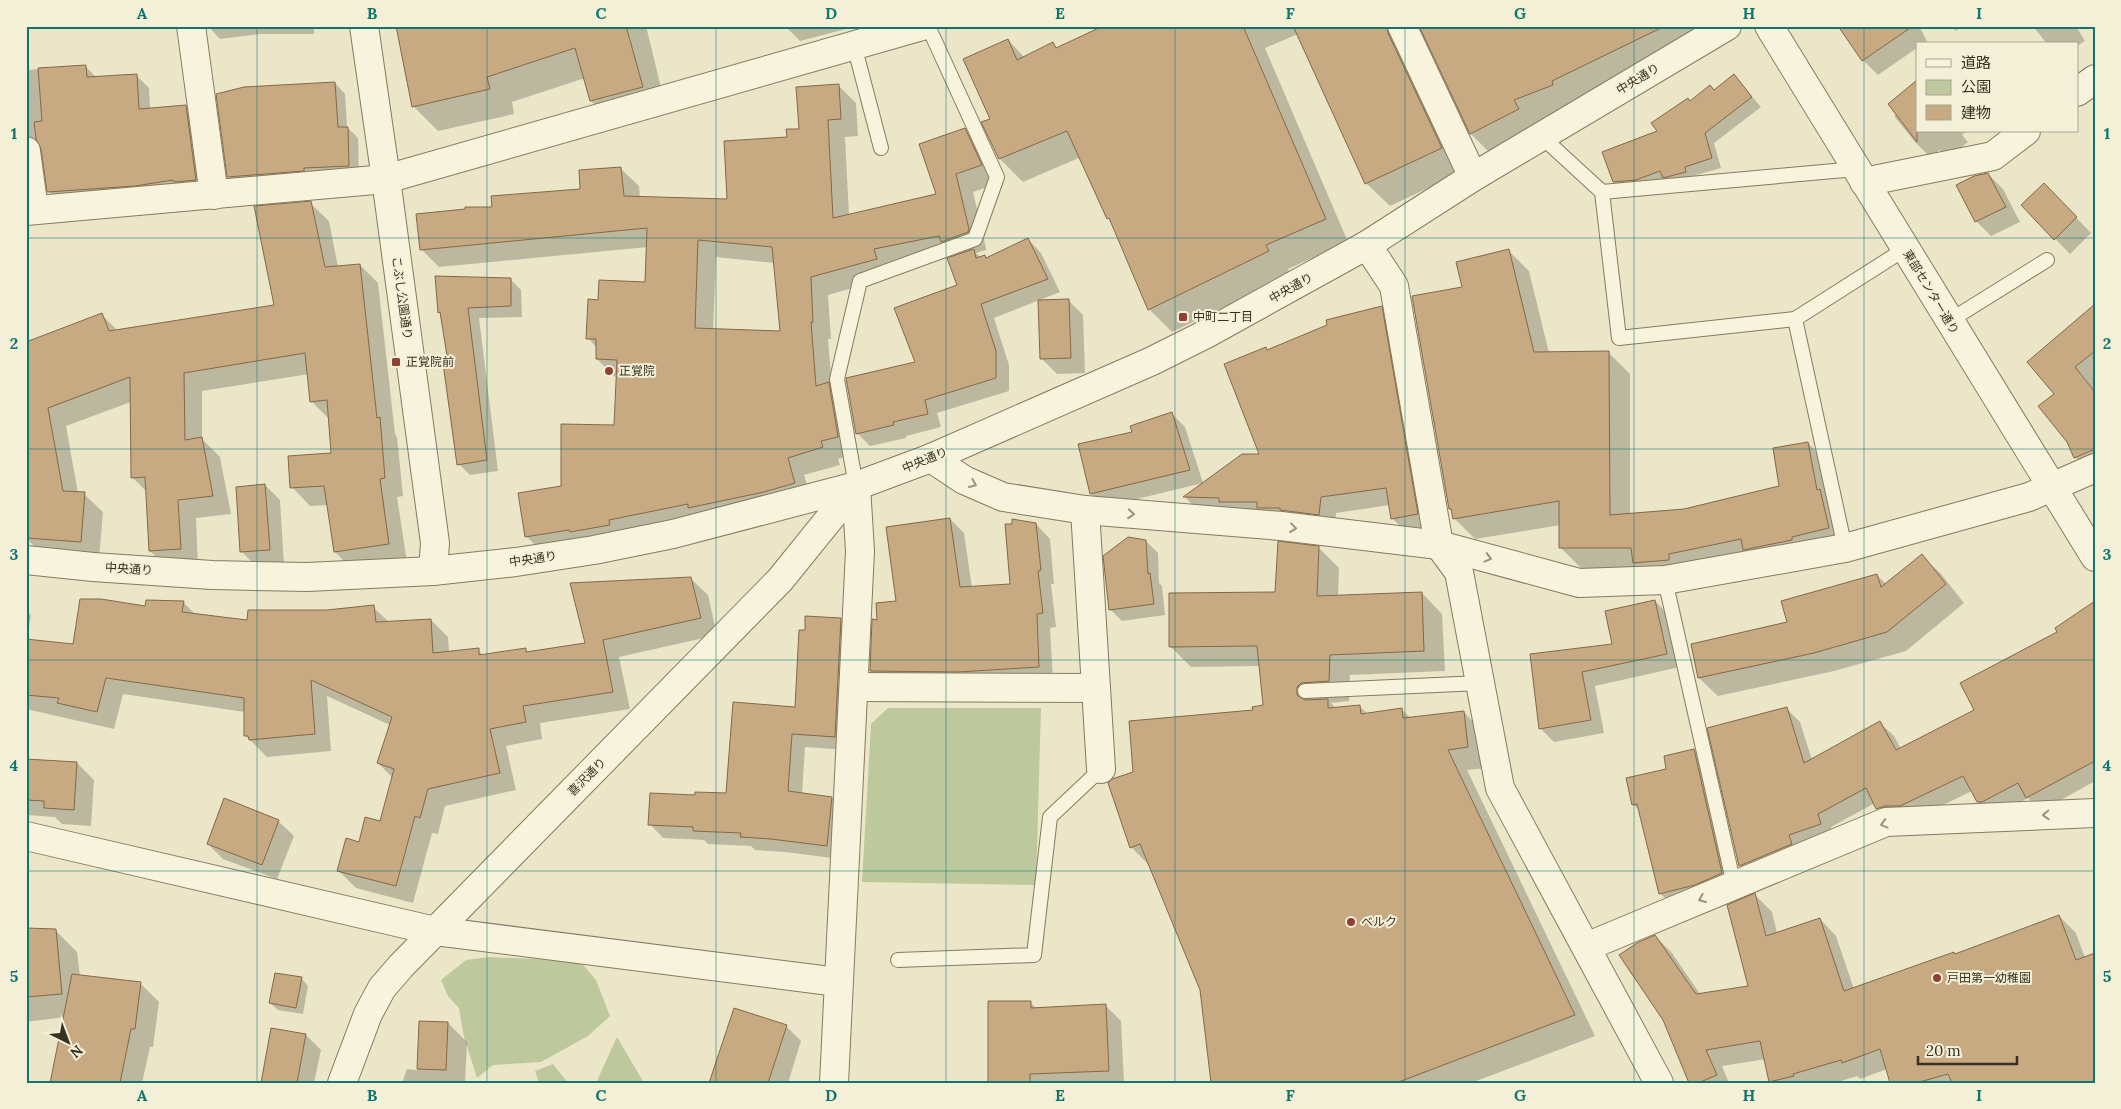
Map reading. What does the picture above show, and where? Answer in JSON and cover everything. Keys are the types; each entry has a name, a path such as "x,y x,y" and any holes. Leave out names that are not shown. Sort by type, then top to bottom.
{"street":[{"path":"191,26 214,194"},
{"name":"こぶし公園通り","path":"364,26 435,543 433,571"},
{"path":"1402,26 1473,177"},
{"name":"中央通り","path":"26,560 94,567 307,577 433,571 516,562 594,550 673,534 856,486 931,458 1152,361 1214,330 1367,245 1473,177 1727,26"},
{"name":"東部センター通り","path":"1769,26 2095,557"},
{"path":"26,151 30,210 386,179 913,28"},
{"path":"2078,91 2095,78"},
{"path":"1860,175 1993,156 2025,132"},
{"path":"1367,245 1394,286 1439,545 1459,572 1500,788 1659,1083"},
{"path":"931,458 964,480 1003,497 1085,510 1281,526 1439,545 1579,583 1665,580 1845,548 2029,497 2095,468"},
{"path":"834,1083 860,551 856,486"},
{"name":"喜沢通り","path":"342,1083 368,1014 382,988 435,931 780,580 856,486"},
{"path":"1085,510 1101,769"},
{"path":"854,687 1096,688"},
{"path":"1586,947 1886,822 2095,813"},
{"path":"26,836 435,931 838,982"}],"lane":[{"path":"856,486 837,379 860,281 975,239 997,177 913,28"},
{"path":"854,45 881,148"},
{"path":"1541,136 1602,192 1619,338 1795,319 1905,249"},
{"path":"1602,192 1860,175"},
{"path":"1949,322 2047,260"},
{"path":"1795,319 1845,548"},
{"path":"1665,580 1734,885"},
{"path":"1305,691 1480,684"},
{"path":"898,960 1034,955 1050,817 1101,769"}],"green space":[{"path":"888,708 1041,708 1036,885 862,882 871,724"},
{"path":"489,957 580,961 596,980 610,1016 588,1036 541,1062 493,1065 477,1078 464,1037 459,1008 448,996 441,980 466,960"},
{"path":"617,1037 644,1083 596,1083"},
{"path":"553,1064 568,1083 539,1083 535,1071"}],"building":[{"path":"396,26 626,26 643,87 590,101 575,48 487,77 490,89 412,107"},
{"path":"1103,26 1243,26 1326,219 1266,245 1269,251 1148,310 1109,218 1107,219 1067,131 999,159 981,122 990,119 963,59 1008,39 1017,60 1053,42 1056,48"},
{"path":"1293,26 1387,26 1388,33 1442,148 1365,184"},
{"path":"1419,26 1665,26 1552,81 1553,85 1514,100 1519,109 1470,134"},
{"path":"1838,26 1913,26 1862,61"},
{"path":"86,65 87,77 137,74 139,109 186,105 196,180 174,182 173,180 135,186 47,192 41,149 36,139 34,122 42,121 38,68"},
{"path":"1734,74 1752,97 1705,133 1712,158 1685,167 1686,172 1663,178 1660,171 1636,180 1613,182 1602,152 1657,131 1651,123 1688,98 1690,101 1710,85 1714,90"},
{"path":"1916,81 1917,142 1888,104"},
{"path":"335,82 338,127 348,127 349,166 304,168 304,171 227,177 216,94 244,87"},
{"path":"839,84 841,119 828,120 833,218 936,194 919,144 965,128 982,165 956,174 969,229 968,232 941,242 939,236 874,249 877,259 811,277 813,322 811,322 816,386 829,382 838,437 821,441 823,447 788,458 795,483 764,492 688,508 688,504 609,520 610,525 525,537 518,493 561,486 561,424 614,425 617,360 596,359 596,339 586,339 588,299 598,300 599,280 645,282 647,228 420,250 416,214 465,209 465,207 492,207 491,196 580,189 579,170 621,167 624,196 727,199 724,141 787,137 786,129 799,129 796,87","holes":["698,240 772,247 780,331 695,328"]},
{"path":"1988,173 2006,207 1975,222 1956,185 1974,176"},
{"path":"2044,183 2077,217 2054,240 2021,205"},
{"path":"311,201 325,267 360,264 377,418 380,417 385,478 380,479 389,544 334,552 324,486 290,488 288,456 331,453 327,400 310,402 305,353 184,373 185,440 202,437 213,496 178,500 181,549 149,551 145,477 131,478 130,377 48,408 63,491 85,492 81,542 26,538 26,342 102,313 109,331 274,305 254,206"},
{"path":"1028,238 1048,279 981,304 996,351 996,378 925,400 928,414 893,422 894,425 856,434 846,378 915,362 894,308 957,285 947,258 974,249 976,258 985,255 986,258"},
{"path":"1509,249 1534,352 1609,351 1610,515 1684,509 1779,486 1773,448 1808,442 1817,490 1820,489 1829,528 1792,537 1792,540 1743,550 1741,539 1669,554 1669,560 1633,563 1631,548 1559,548 1559,501 1453,519 1451,509 1449,509 1412,296 1462,287 1456,262"},
{"path":"435,276 511,278 511,306 468,308 487,460 457,465 443,363 448,362 440,312 438,313"},
{"path":"1069,299 1071,358 1040,359 1038,300"},
{"path":"2095,304 2095,351 2075,367 2095,392 2095,449 2074,458 2067,442 2038,406 2054,394 2027,362"},
{"path":"1382,306 1418,514 1391,519 1386,488 1321,497 1319,515 1280,510 1280,508 1257,508 1257,502 1219,502 1219,498 1183,497 1242,454 1259,454 1224,364 1266,347 1267,350 1327,325 1326,320"},
{"path":"1172,412 1190,470 1090,494 1078,444 1132,432 1130,426"},
{"path":"265,484 270,550 240,552 236,487"},
{"path":"950,518 960,587 1010,584 1005,524 1012,524 1012,519 1036,523 1041,570 1038,571 1043,613 1037,614 1039,667 958,672 870,671 872,619 877,620 876,603 896,601 886,527"},
{"path":"1128,537 1146,540 1148,574 1150,573 1154,604 1109,610 1103,556"},
{"name":"ベルク","path":"1278,541 1319,546 1317,596 1422,592 1424,651 1330,655 1329,681 1301,683 1297,687 1297,695 1305,700 1328,699 1328,708 1360,705 1361,714 1402,708 1403,718 1464,711 1468,747 1448,750 1575,1015 1396,1083 1211,1083 1200,990 1140,844 1130,848 1108,783 1112,779 1133,772 1129,721 1253,710 1252,707 1263,705 1257,646 1169,647 1169,593 1275,592"},
{"path":"1922,554 1946,584 1887,632 1814,653 1698,678 1691,644 1787,622 1781,601 1877,574 1881,587"},
{"path":"691,577 701,618 603,640 613,692 523,706 526,722 490,729 500,773 428,789 420,818 415,816 396,886 337,871 346,838 359,842 365,817 380,821 394,769 377,763 392,717 311,680 315,734 249,740 248,736 244,736 244,698 106,678 97,712 57,703 59,698 26,695 26,639 73,644 80,599 101,599 145,606 146,600 184,601 182,612 247,620 248,610 327,610 374,605 376,622 431,619 433,653 479,648 479,655 526,648 526,652 585,643 570,583"},
{"path":"1655,600 1667,654 1582,672 1591,720 1539,729 1530,654 1612,644 1605,611"},
{"path":"2095,601 2095,761 2026,798 2018,783 1982,802 1977,802 1963,776 1900,806 1885,806 1876,809 1866,788 1818,814 1821,824 1789,835 1792,844 1739,866 1707,728 1787,707 1804,763 1880,721 1896,750 1974,710 1960,683 2057,632 2055,628"},
{"path":"805,616 841,618 835,737 792,734 788,791 832,797 827,846 740,837 741,833 693,831 693,827 648,825 650,793 695,795 695,792 726,793 733,702 795,707 799,630 805,630"},
{"path":"1694,749 1722,873 1695,885 1659,894 1637,804 1632,805 1626,778 1666,769 1664,756"},
{"path":"26,759 77,762 74,810 44,808 44,801 26,800"},
{"path":"224,798 279,820 262,865 207,844"},
{"path":"1755,893 1766,936 1820,918 1844,991 1954,952 1955,954 2059,915 2076,960 2095,953 2095,1083 1952,1083 1948,1074 1916,1083 1890,1083 1880,1049 1842,1063 1841,1060 1793,1074 1794,1076 1769,1082 1760,1041 1706,1050 1717,1075 1698,1083 1689,1083 1663,1020 1619,955 1637,943 1655,935 1696,994 1748,986 1727,905"},
{"path":"26,928 56,929 62,994 26,997"},
{"path":"275,973 302,977 296,1008 269,1003"},
{"path":"72,974 141,982 135,1029 131,1029 120,1083 50,1083"},
{"path":"988,1001 1031,1001 1031,1008 1106,1004 1109,1071 1030,1074 1030,1083 988,1083"},
{"path":"734,1008 787,1025 768,1083 709,1083"},
{"path":"419,1021 448,1022 446,1070 417,1069"},
{"path":"271,1028 306,1034 297,1083 261,1083"}],"place":[{"name":"中町二丁目","path":"1183,317"},
{"name":"正覚院前","path":"396,362"},
{"name":"正覚院","path":"609,371"},
{"name":"ベルク","path":"1351,922"},
{"name":"戸田第一幼稚園","path":"1937,978"}]}
